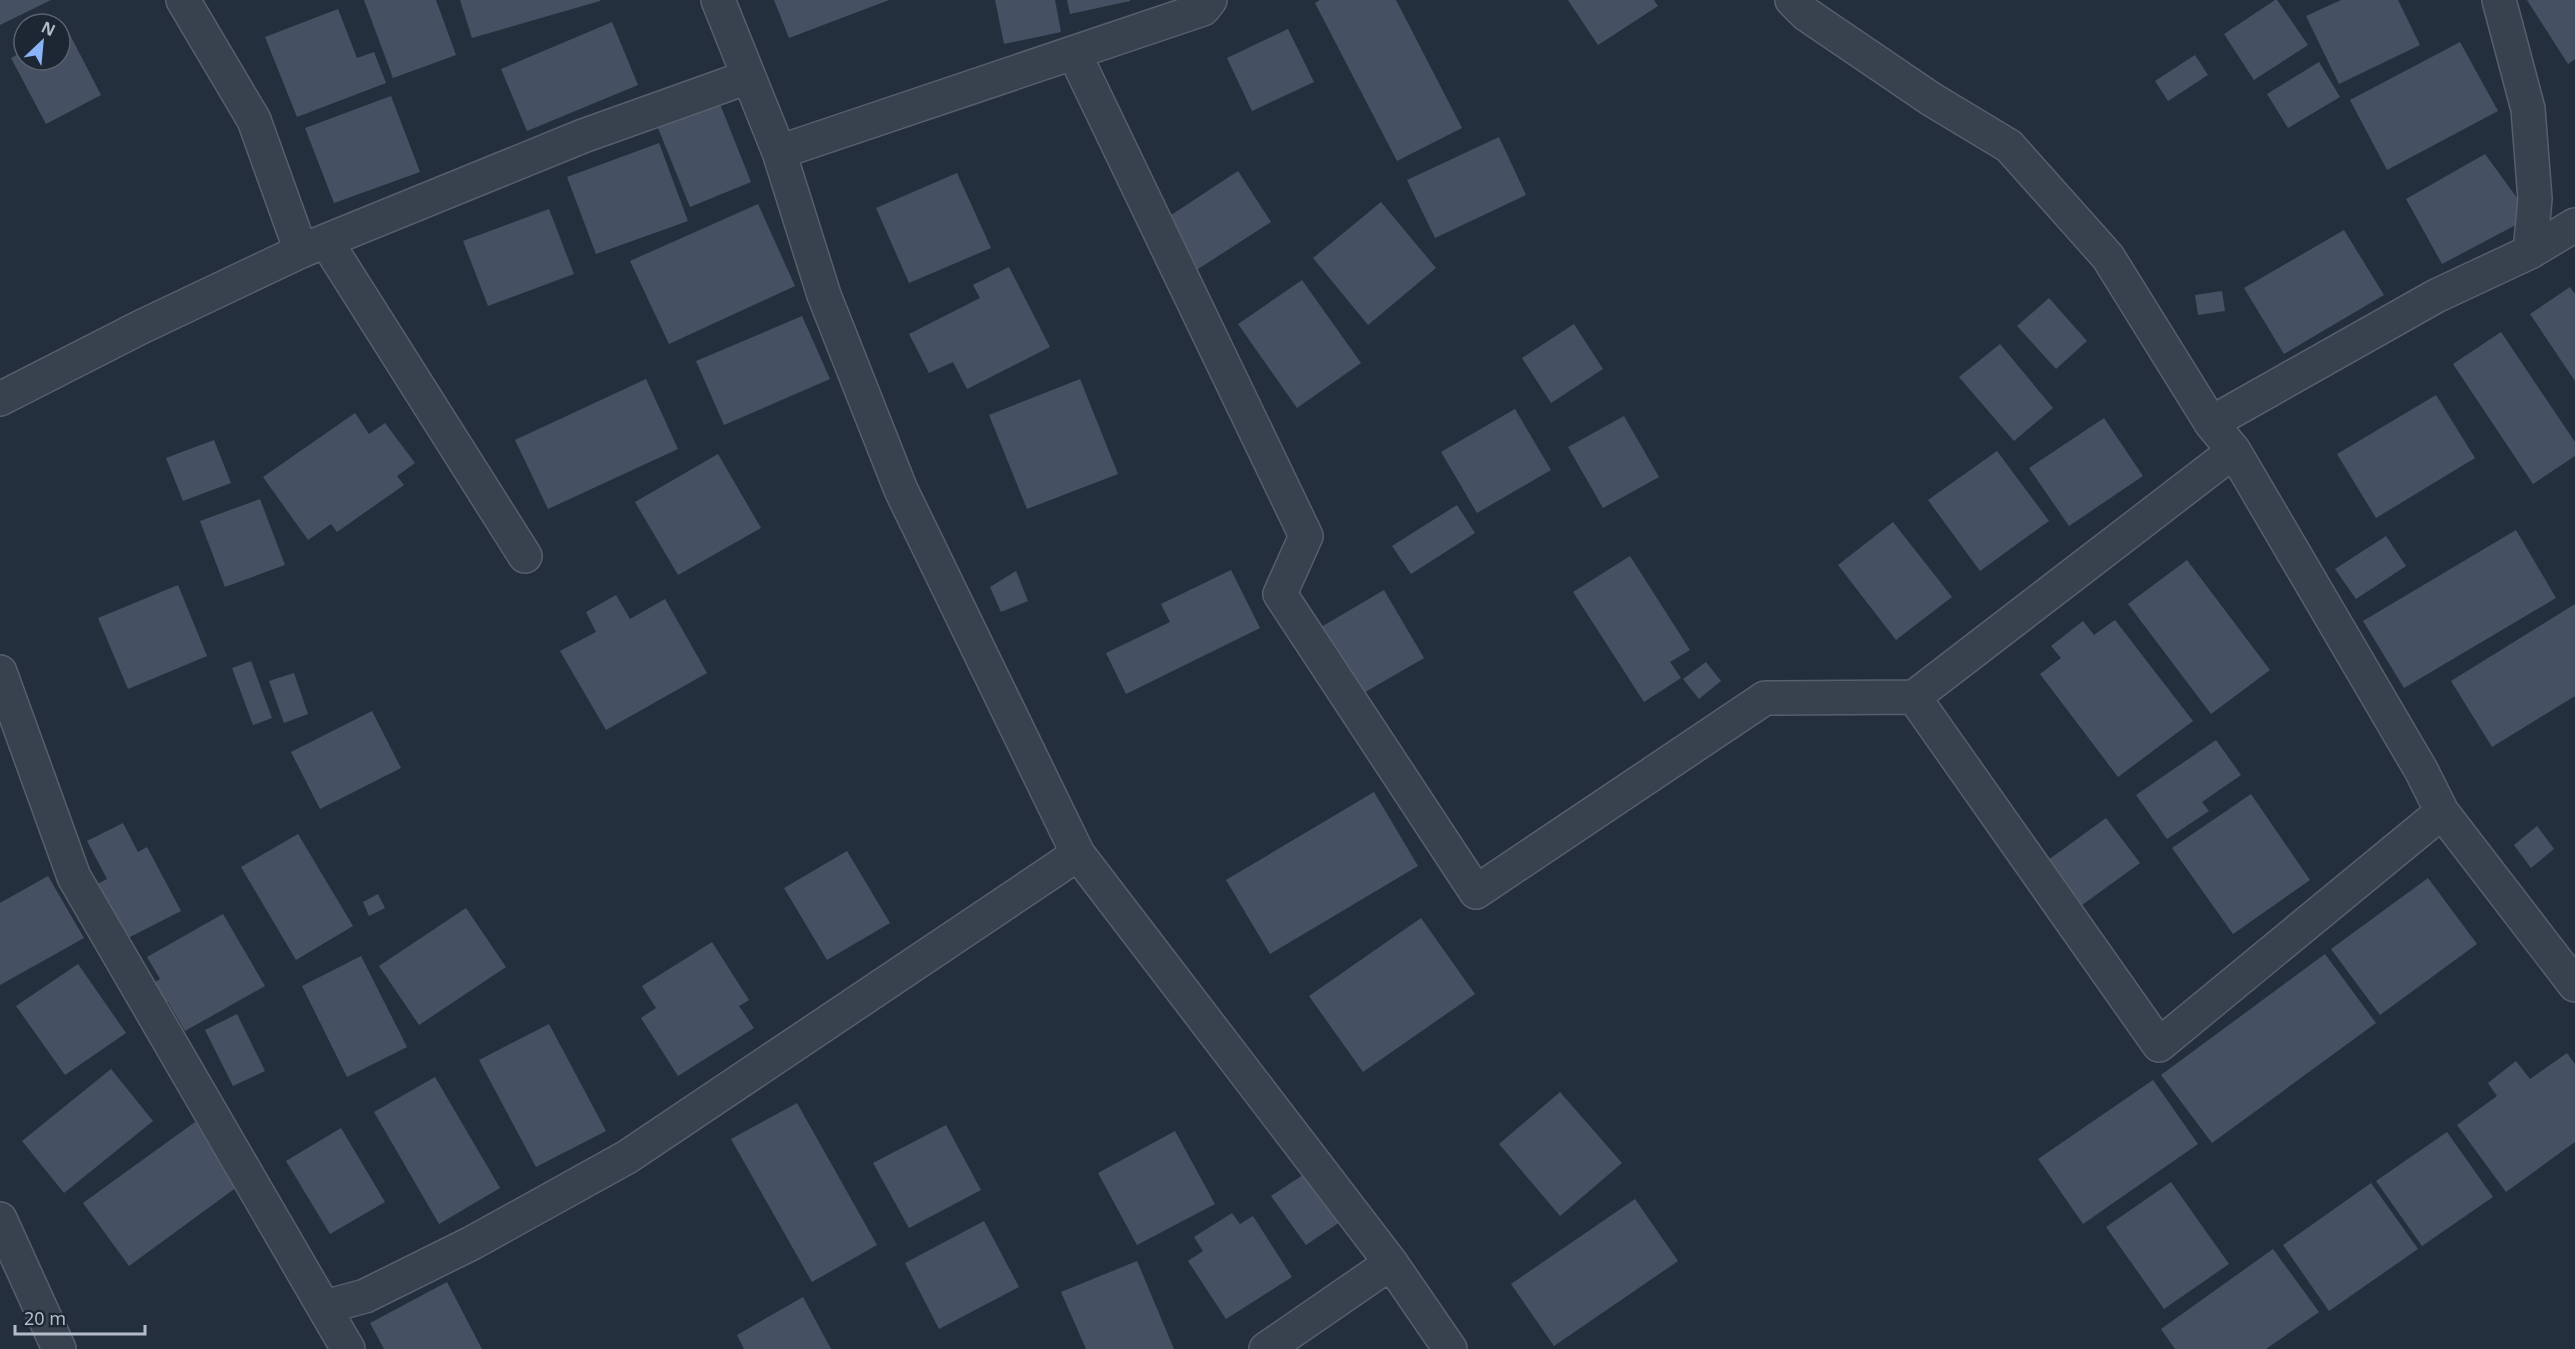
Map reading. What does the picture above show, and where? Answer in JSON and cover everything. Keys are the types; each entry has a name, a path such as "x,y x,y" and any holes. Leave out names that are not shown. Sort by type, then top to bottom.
{"street":[{"path":"183,0 255,120 313,246 525,556"},
{"path":"718,0 779,152 824,295 901,490 1078,854 1391,1263 1450,1349"},
{"path":"779,152 1203,9 1210,0"},
{"path":"1792,0 1806,14 1921,92 2009,146 2066,207 2108,257 2211,423 2234,451 2442,812 2575,985"},
{"path":"2499,0 2528,109 2535,198 2530,252"},
{"path":"1074,53 1306,536 1280,594 1476,892 1764,698 1914,697 2234,451"},
{"path":"0,399 141,327 313,246 583,136 748,76"},
{"path":"2211,423 2436,296 2530,252 2575,225"},
{"path":"0,672 74,877 326,1307 348,1349"},
{"path":"1914,697 2159,1045 2442,812"},
{"path":"326,1307 376,1291 472,1243 627,1157 1078,854"},
{"path":"0,1219 59,1349"},
{"path":"1266,1349 1391,1263"}],"building":[{"path":"0,0 51,0 27,12 12,12 12,19 0,25"},
{"path":"364,0 436,0 456,55 393,78"},
{"path":"460,0 600,0 600,1 472,38"},
{"path":"774,0 889,0 789,38"},
{"path":"995,0 1055,0 1061,32 1004,44"},
{"path":"1067,0 1130,0 1130,1 1070,14"},
{"path":"1320,0 1396,0 1462,128 1397,161 1315,3"},
{"path":"1568,0 1654,0 1658,6 1598,45"},
{"path":"2275,0 2308,45 2254,80 2224,34"},
{"path":"2341,0 2398,0 2420,45 2339,84 2306,16"},
{"path":"2527,0 2575,0 2575,59 2568,64"},
{"path":"338,9 357,58 374,52 386,83 297,117 265,37"},
{"path":"612,22 638,85 527,131 501,69"},
{"path":"1288,29 1314,82 1252,111 1227,58"},
{"path":"72,39 101,95 46,124 18,72 72,72"},
{"path":"2460,42 2498,111 2387,170 2350,100"},
{"path":"2195,55 2208,75 2168,101 2155,81"},
{"path":"2319,62 2340,97 2288,128 2267,94"},
{"path":"391,96 420,172 334,203 305,128"},
{"path":"720,104 751,182 690,207 658,128"},
{"path":"1499,137 1526,195 1435,238 1407,180"},
{"path":"659,143 688,221 596,254 567,177"},
{"path":"2485,154 2531,217 2442,264 2406,199"},
{"path":"1238,171 1271,222 1195,271 1162,221"},
{"path":"957,173 991,248 909,283 876,208"},
{"path":"1381,202 1436,268 1368,325 1313,258"},
{"path":"758,204 795,286 669,344 630,261"},
{"path":"549,209 574,274 488,306 463,241"},
{"path":"2344,230 2384,295 2284,354 2244,288"},
{"path":"1009,267 1050,347 967,389 953,362 929,373 909,334 980,298 973,285"},
{"path":"1302,280 1361,363 1297,408 1238,324"},
{"path":"2570,287 2575,294 2575,381 2530,314"},
{"path":"2222,291 2225,311 2198,315 2195,295"},
{"path":"2049,298 2087,341 2056,369 2017,326"},
{"path":"802,316 830,379 724,425 696,361"},
{"path":"1574,324 1603,369 1551,403 1522,358"},
{"path":"2501,332 2575,442 2575,456 2533,484 2453,364"},
{"path":"2000,344 2053,408 2014,441 1959,377"},
{"path":"646,379 678,449 548,509 515,440"},
{"path":"1080,379 1118,474 1027,509 989,415"},
{"path":"2436,395 2475,458 2376,518 2337,454"},
{"path":"1515,409 1551,470 1477,513 1441,452"},
{"path":"355,413 369,434 385,423 415,463 397,476 404,485 337,532 331,524 308,540 263,477"},
{"path":"1624,416 1659,477 1603,508 1568,447"},
{"path":"2104,418 2143,476 2069,526 2029,468"},
{"path":"214,440 231,483 183,501 166,458"},
{"path":"1997,451 2049,521 1980,571 1928,500"},
{"path":"718,454 761,528 678,575 635,502"},
{"path":"260,499 285,565 225,587 200,521"},
{"path":"1457,505 1475,533 1411,574 1392,546"},
{"path":"1893,522 1952,597 1896,640 1838,565"},
{"path":"2516,530 2556,598 2404,688 2363,621"},
{"path":"2386,536 2406,566 2356,599 2335,569"},
{"path":"1630,556 1690,650 1670,662 1681,678 1644,702 1573,592"},
{"path":"2187,560 2270,670 2211,714 2128,604"},
{"path":"1231,570 1260,628 1126,694 1106,653 1170,622 1161,604"},
{"path":"1016,571 1028,601 1001,612 990,587"},
{"path":"178,585 207,656 128,689 98,618"},
{"path":"1384,590 1424,658 1355,698 1316,630"},
{"path":"616,595 630,619 665,599 707,673 606,730 560,651 596,632 586,612"},
{"path":"2575,604 2575,696 2492,747 2451,681"},
{"path":"2115,620 2193,721 2118,777 2040,674 2061,658 2051,646 2083,621 2094,635"},
{"path":"251,661 272,718 253,725 232,668"},
{"path":"1706,662 1721,681 1699,699 1683,679"},
{"path":"294,673 308,714 284,723 269,681"},
{"path":"372,711 401,768 320,809 291,752"},
{"path":"2216,740 2241,775 2202,802 2209,811 2167,839 2136,795"},
{"path":"1374,792 1418,866 1270,954 1226,880"},
{"path":"2251,794 2310,880 2233,934 2172,848"},
{"path":"2106,818 2140,863 2078,908 2044,863"},
{"path":"123,823 138,852 147,847 181,911 126,939 97,884 107,879 87,841"},
{"path":"2537,826 2554,849 2531,868 2514,845"},
{"path":"298,834 353,926 296,960 241,867"},
{"path":"847,851 890,923 827,960 784,888"},
{"path":"48,876 84,938 0,985 0,903"},
{"path":"2428,878 2477,944 2380,1015 2331,949"},
{"path":"378,894 385,908 369,916 363,902"},
{"path":"466,908 506,967 419,1025 379,966"},
{"path":"223,914 265,986 185,1031 168,1002 162,1006 150,985 160,979 147,957"},
{"path":"1421,918 1475,994 1363,1072 1309,996"},
{"path":"712,942 749,1000 739,1006 754,1028 678,1076 641,1018 656,1008 642,986"},
{"path":"2325,954 2376,1023 2212,1143 2161,1075"},
{"path":"361,956 407,1047 347,1077 302,986"},
{"path":"78,964 126,1033 65,1075 16,1006"},
{"path":"237,1014 265,1071 233,1086 205,1030"},
{"path":"549,1024 606,1131 536,1167 479,1060"},
{"path":"2567,1053 2575,1064 2575,1142 2506,1192 2457,1125 2497,1096 2488,1083 2516,1061 2530,1079"},
{"path":"111,1069 153,1121 64,1193 22,1141"},
{"path":"435,1077 500,1188 439,1224 374,1112"},
{"path":"2153,1080 2198,1144 2083,1224 2038,1159"},
{"path":"1560,1092 1622,1163 1560,1216 1499,1144"},
{"path":"797,1103 877,1245 812,1282 731,1139"},
{"path":"195,1122 241,1184 129,1266 83,1203"},
{"path":"946,1125 981,1190 909,1228 873,1163"},
{"path":"341,1128 385,1202 330,1234 286,1161"},
{"path":"1175,1131 1215,1204 1137,1245 1098,1173"},
{"path":"2447,1132 2493,1197 2422,1246 2376,1181"},
{"path":"1306,1173 1340,1222 1306,1245 1271,1196"},
{"path":"2171,1182 2229,1264 2164,1309 2106,1227"},
{"path":"2371,1183 2418,1249 2329,1311 2283,1245"},
{"path":"1635,1199 1678,1261 1554,1346 1511,1284"},
{"path":"1232,1213 1240,1224 1253,1216 1292,1277 1226,1319 1188,1261 1203,1251 1194,1237"},
{"path":"984,1221 1019,1287 939,1329 905,1263"},
{"path":"2273,1249 2319,1312 2266,1349 2175,1349 2161,1329"},
{"path":"1137,1261 1174,1349 1086,1349 1061,1292"},
{"path":"447,1282 482,1349 384,1349 370,1323"},
{"path":"803,1297 831,1349 744,1349 737,1335"}]}
